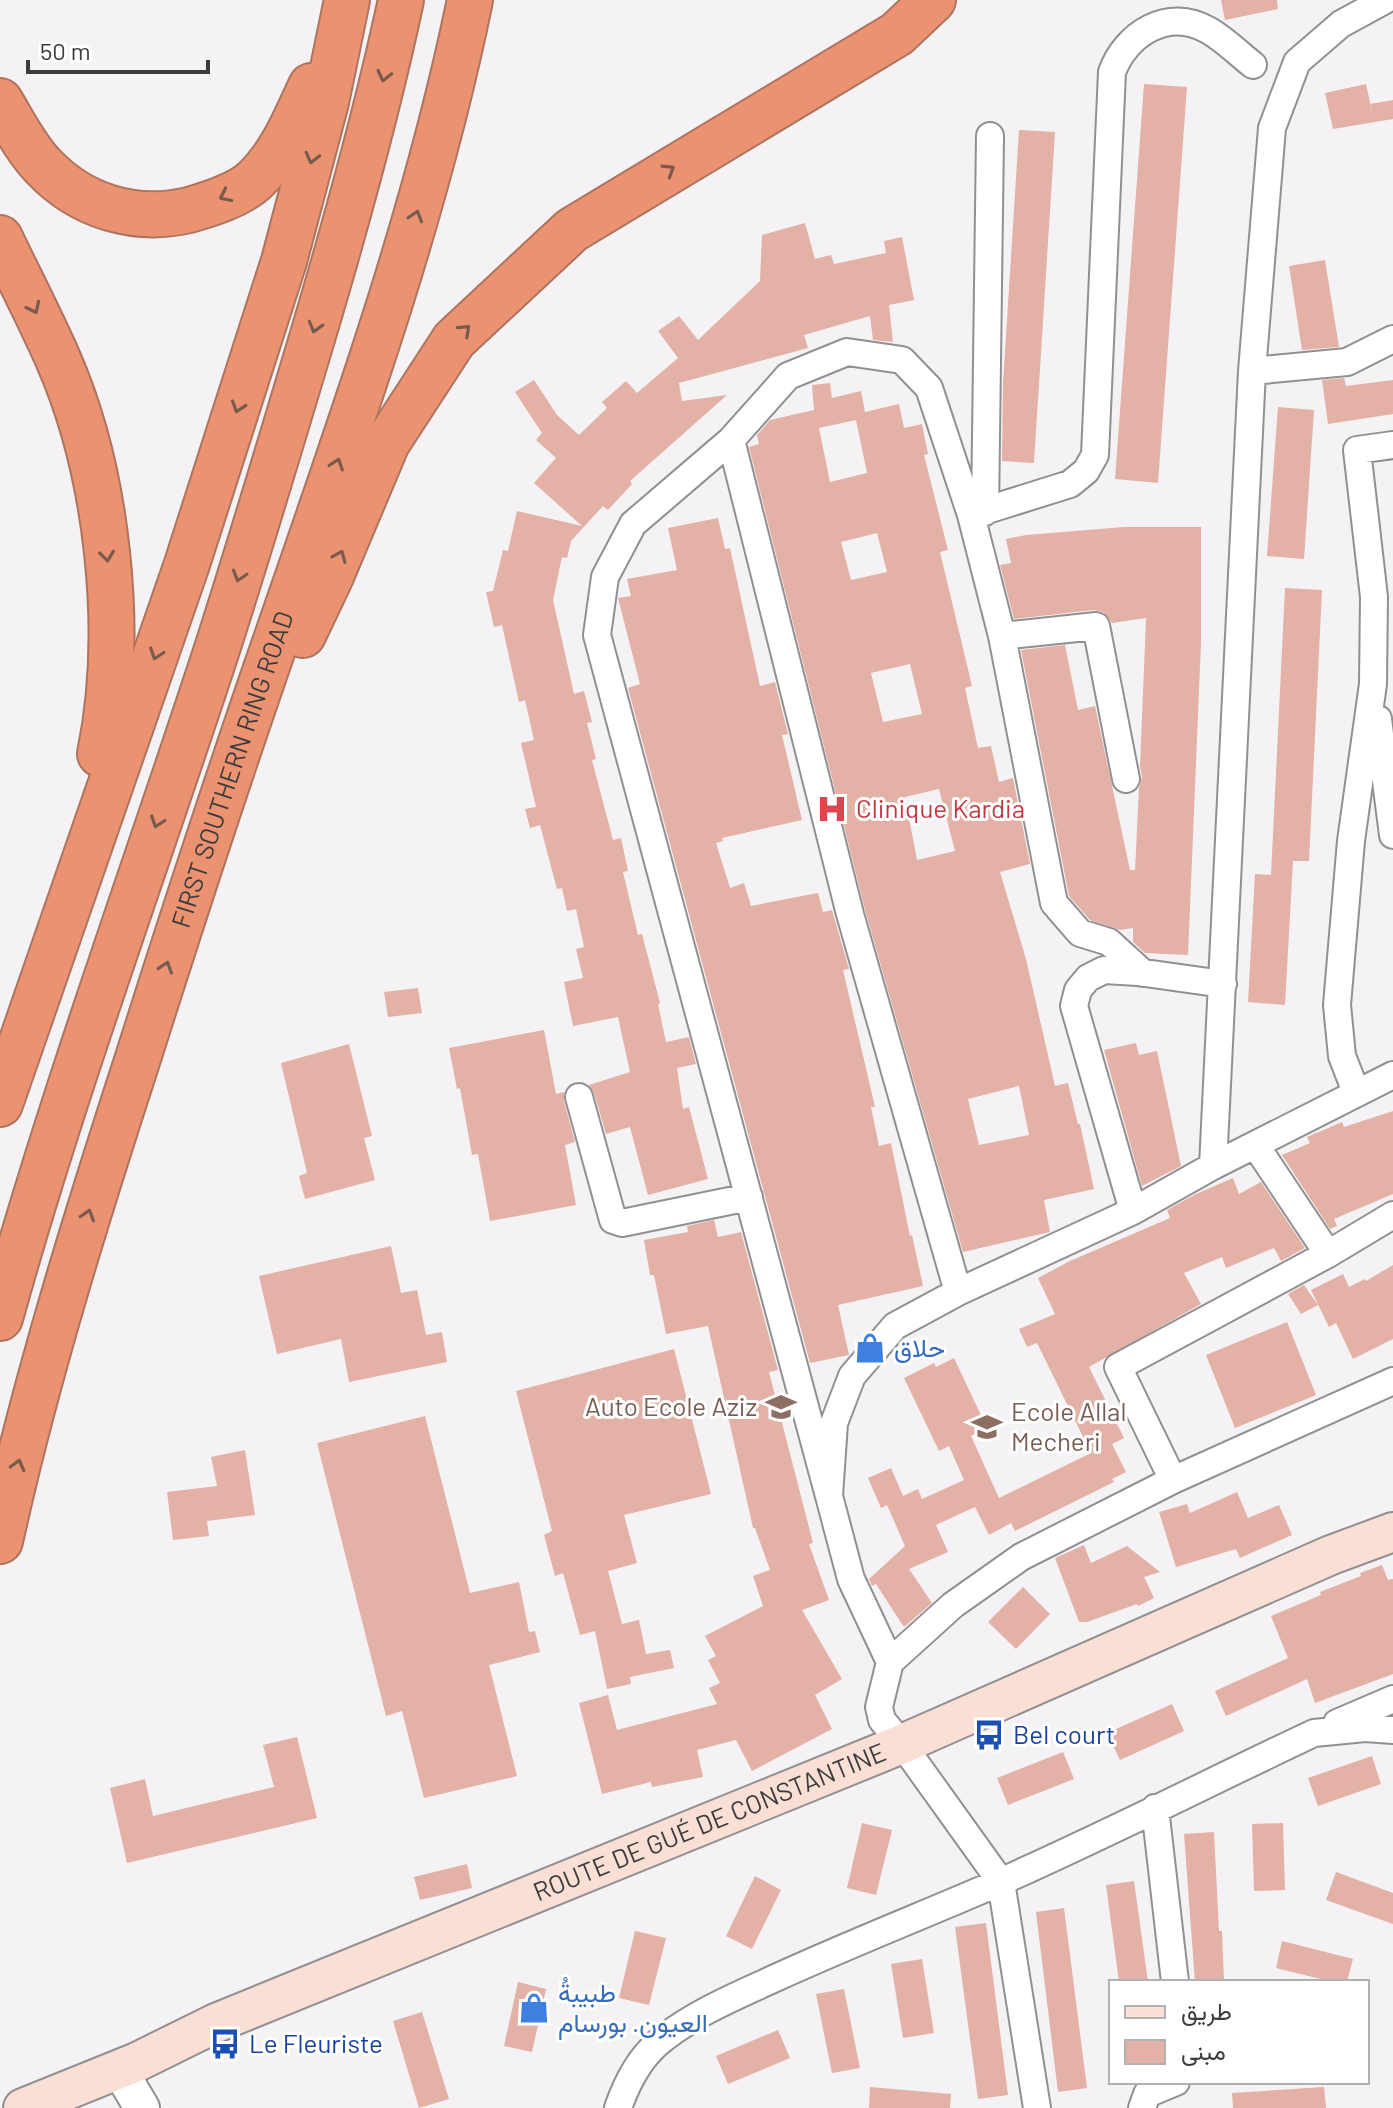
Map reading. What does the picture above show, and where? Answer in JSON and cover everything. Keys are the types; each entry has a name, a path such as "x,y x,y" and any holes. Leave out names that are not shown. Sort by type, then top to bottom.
{"highway":[{"name":"FIRST SOUTHERN RING ROAD","path":"0,1318 58,1121 217,646 287,423 344,228 383,82 401,0"},
{"name":"FIRST SOUTHERN RING ROAD","path":"0,1541 49,1345 106,1155 210,828 376,347 433,159 470,0"},
{"path":"897,34 924,0"},
{"path":"210,828 331,576 387,443 454,340 572,230 897,34 933,0"},
{"path":"0,101 42,165 71,190 93,203 119,211 152,214 204,206 253,181 281,146 344,9"},
{"path":"0,1104 187,564 247,378 306,181 326,102 344,9"},
{"path":"0,238 59,361 83,430 97,489 112,590 109,711 98,763 0,1104"}],"main road":[{"name":"ROUTE DE GUÉ DE CONSTANTINE","path":"23,2108 119,2069 216,2023 902,1744 1317,1561 1393,1532"}],"street":[{"path":"1213,1166 1252,371 1272,128 1297,62 1341,24 1385,0"},
{"path":"978,513 1070,484 1086,471 1095,455 1112,72 1118,56 1142,31 1158,24 1175,22 1208,30 1253,65"},
{"path":"978,513 990,136"},
{"path":"1252,371 1347,362 1393,339"},
{"path":"890,1662 851,1579 597,635 605,577 633,524 731,440 788,376 847,352 902,360 929,388 978,513 1054,903 1080,933 1109,942 1143,973"},
{"path":"731,440 850,914 958,1292"},
{"path":"1356,1092 1342,1056 1337,1005 1351,841 1373,684 1374,597 1357,450 1393,445"},
{"path":"1002,636 1096,626 1126,779"},
{"path":"1373,684 1393,835"},
{"path":"1133,1211 1074,1006 1078,990 1088,978 1104,970 1223,984"},
{"path":"829,1496 834,1423 852,1376 895,1326 958,1292 1133,1211 1213,1166 1393,1075"},
{"path":"579,1097 613,1220 622,1223 749,1197"},
{"path":"1256,1146 1328,1254"},
{"path":"1173,1480 1118,1367 1328,1254 1393,1215"},
{"path":"1037,2108 1001,1882 882,1720 879,1707 890,1662 953,1605 1021,1557 1173,1480 1393,1381"},
{"path":"618,2108 625,2087 646,2055 662,2039 696,2016 833,1951 1001,1882 1314,1733 1393,1699"},
{"path":"1314,1733 1365,1728 1393,1730"},
{"path":"1155,1808 1175,1980"},
{"path":"119,2069 142,2108"},
{"path":"1142,2108 1147,2094 1171,2084"}],"building":[{"path":"1221,0 1277,0 1278,9 1225,20"},
{"path":"1144,84 1187,87 1158,483 1115,479"},
{"path":"1366,84 1370,104 1393,100 1393,119 1333,129 1325,93"},
{"path":"1019,130 1055,132 1034,463 1002,461 1003,383"},
{"path":"805,223 815,259 831,255 834,264 886,253 884,241 902,237 914,300 889,305 893,342 873,340 870,316 804,335 808,348 679,383 682,401 727,395 630,481 632,484 608,510 603,506 571,541 567,558 562,557 553,600 574,694 584,691 592,722 587,723 596,759 592,760 613,840 621,838 628,871 623,872 638,935 642,934 660,1003 666,1042 689,1037 696,1064 677,1068 683,1109 689,1107 708,1179 648,1195 630,1127 606,1134 589,1085 630,1072 618,1017 573,1026 564,982 583,978 576,949 584,947 576,909 567,911 562,888 557,889 540,825 530,828 525,809 536,807 521,743 534,740 525,700 519,702 502,625 494,627 486,592 493,591 503,550 508,551 517,511 582,526 534,483 556,458 536,440 542,433 515,392 534,380 557,415 579,435 607,408 602,402 626,381 637,393 678,358 658,331 679,316 698,340 760,281 762,235"},
{"path":"1325,260 1339,347 1302,350 1289,266"},
{"path":"1344,378 1346,386 1393,380 1393,414 1328,424 1322,380"},
{"path":"830,383 832,398 861,391 865,412 899,404 904,428 922,424 928,454 924,455 948,550 940,552 972,686 965,688 978,748 991,746 999,782 1013,778 1030,864 1000,872 1026,959 1055,1086 1068,1083 1094,1189 1044,1200 1050,1232 963,1252 865,910 749,447 759,444 757,435 770,420 814,410 812,385","holes":["856,420 867,473 830,482 819,428","877,533 887,572 851,580 841,542","910,664 922,714 883,722 871,673","939,789 955,851 917,860 905,797","1019,1086 1029,1135 979,1145 968,1099"]},
{"path":"1278,407 1314,410 1304,559 1267,556"},
{"path":"718,518 725,549 730,548 760,686 775,682 788,734 782,735 802,820 722,838 723,841 716,843 730,888 744,883 751,906 818,893 823,912 832,910 849,969 843,970 875,1107 871,1107 879,1146 891,1143 923,1286 838,1305 849,1355 810,1363 628,688 640,684 618,598 631,596 627,579 677,570 668,528"},
{"path":"1124,527 1201,527 1201,642 1188,955 1145,953 1133,942 1133,928 1120,930 1090,920 1069,896 1021,650 1065,645 1078,710 1095,706 1130,870 1135,870 1142,777 1146,618 1112,623 1103,612 1094,610 1014,619 1000,565 1011,563 1006,539"},
{"path":"1285,588 1322,590 1309,861 1293,861 1285,1005 1248,1002 1255,874 1271,875"},
{"path":"418,988 422,1013 388,1017 384,992"},
{"path":"544,1030 556,1094 564,1092 575,1142 565,1145 576,1205 490,1221 478,1154 472,1155 449,1048"},
{"path":"1136,1043 1139,1055 1157,1051 1181,1166 1142,1186 1104,1050"},
{"path":"349,1044 372,1136 364,1138 375,1180 305,1199 299,1176 307,1173 281,1063"},
{"path":"1393,1111 1393,1194 1334,1219 1337,1226 1330,1229 1282,1155 1310,1143 1307,1137 1342,1122 1344,1127"},
{"path":"1233,1178 1239,1194 1261,1182 1305,1248 1281,1261 1274,1248 1226,1268 1222,1257 1184,1273 1201,1304 1089,1367 1124,1438 1112,1444 1126,1472 1112,1479 1114,1482 1015,1531 1011,1523 989,1535 975,1507 936,1525 948,1552 909,1569 932,1603 904,1627 876,1584 872,1586 869,1579 905,1546 887,1505 881,1508 868,1478 891,1468 903,1496 918,1489 922,1499 964,1480 949,1446 939,1451 904,1378 934,1363 936,1367 954,1358 987,1428 971,1436 999,1498 1091,1453 1037,1343 1027,1347 1019,1329 1055,1314 1038,1278 1170,1218 1167,1210"},
{"path":"714,1220 718,1237 741,1232 778,1370 769,1372 813,1543 809,1544 829,1600 802,1610 842,1679 815,1695 832,1729 752,1771 736,1740 697,1750 703,1777 652,1787 651,1782 602,1794 579,1703 608,1695 617,1730 717,1704 709,1688 720,1683 708,1660 716,1656 705,1636 763,1606 753,1576 770,1570 753,1528 708,1326 666,1334 644,1240 688,1232 687,1226"},
{"path":"391,1246 401,1293 417,1290 426,1335 442,1332 447,1362 349,1382 341,1339 277,1354 259,1276"},
{"path":"1393,1265 1393,1339 1353,1359 1336,1323 1329,1327 1311,1290 1343,1274 1349,1287"},
{"path":"1304,1285 1318,1305 1301,1314 1288,1294"},
{"path":"1287,1322 1316,1395 1235,1428 1206,1355"},
{"path":"674,1349 711,1494 624,1515 637,1563 608,1571 622,1624 639,1620 646,1654 670,1650 674,1668 630,1677 631,1684 607,1689 595,1631 580,1635 563,1573 555,1576 544,1535 552,1531 516,1391"},
{"path":"425,1416 470,1593 519,1582 529,1632 535,1631 540,1652 489,1665 517,1776 424,1798 402,1711 386,1716 317,1443"},
{"path":"245,1450 255,1515 207,1521 209,1536 173,1540 167,1492 217,1486 211,1457"},
{"path":"1237,1492 1248,1518 1279,1505 1292,1535 1240,1558 1236,1549 1176,1567 1159,1512 1187,1504 1190,1513"},
{"path":"1084,1545 1091,1563 1127,1546 1160,1572 1144,1577 1154,1598 1138,1606 1079,1622 1055,1558"},
{"path":"1382,1565 1388,1580 1393,1579 1393,1674 1315,1703 1307,1679 1226,1716 1215,1691 1288,1658 1271,1616"},
{"path":"1023,1587 1050,1614 1016,1649 988,1622"},
{"path":"1172,1704 1184,1731 1120,1760 1107,1733"},
{"path":"297,1737 317,1818 127,1863 110,1788 145,1779 153,1816 274,1787 263,1745"},
{"path":"1063,1752 1074,1779 1008,1805 997,1778"},
{"path":"1372,1756 1381,1784 1318,1806 1308,1778"},
{"path":"862,1823 892,1830 876,1895 847,1888"},
{"path":"1283,1823 1285,1890 1254,1891 1252,1824"},
{"path":"1214,1832 1224,1980 1195,1980 1184,1834"},
{"path":"467,1864 472,1888 420,1900 414,1877"},
{"path":"1336,1872 1393,1893 1393,1924 1326,1900"},
{"path":"755,1876 781,1890 752,1949 726,1936"},
{"path":"1134,1881 1148,1980 1119,1980 1106,1885"},
{"path":"1064,1908 1087,2088 1058,2092 1036,1912"},
{"path":"986,1923 1008,2095 978,2099 955,1927"},
{"path":"635,1931 666,1938 649,2005 619,1998"},
{"path":"1282,1941 1353,1959 1348,1980 1325,1980 1276,1968"},
{"path":"922,1959 934,2033 903,2038 891,1964"},
{"path":"518,1982 546,1989 532,2052 504,2046"},
{"path":"844,1989 860,2068 832,2073 816,1994"},
{"path":"422,2012 449,2099 419,2108 393,2021"},
{"path":"778,2030 790,2058 728,2084 716,2056"},
{"path":"870,2087 951,2094 950,2108 869,2108"},
{"path":"1324,2087 1326,2108 1233,2108 1232,2093"}],"place":[{"name":"Clinique Kardia","path":"832,809"},
{"name":"حلاق","path":"870,1348"},
{"name":"Auto Ecole Aziz","path":"781,1407"},
{"name":"Ecole Allal Mecheri","path":"987,1427"},
{"name":"Bel court","path":"989,1735"},
{"name":"طبيبةُ العيون. بورسام","path":"534,2008"},
{"name":"Le Fleuriste","path":"225,2044"}]}
